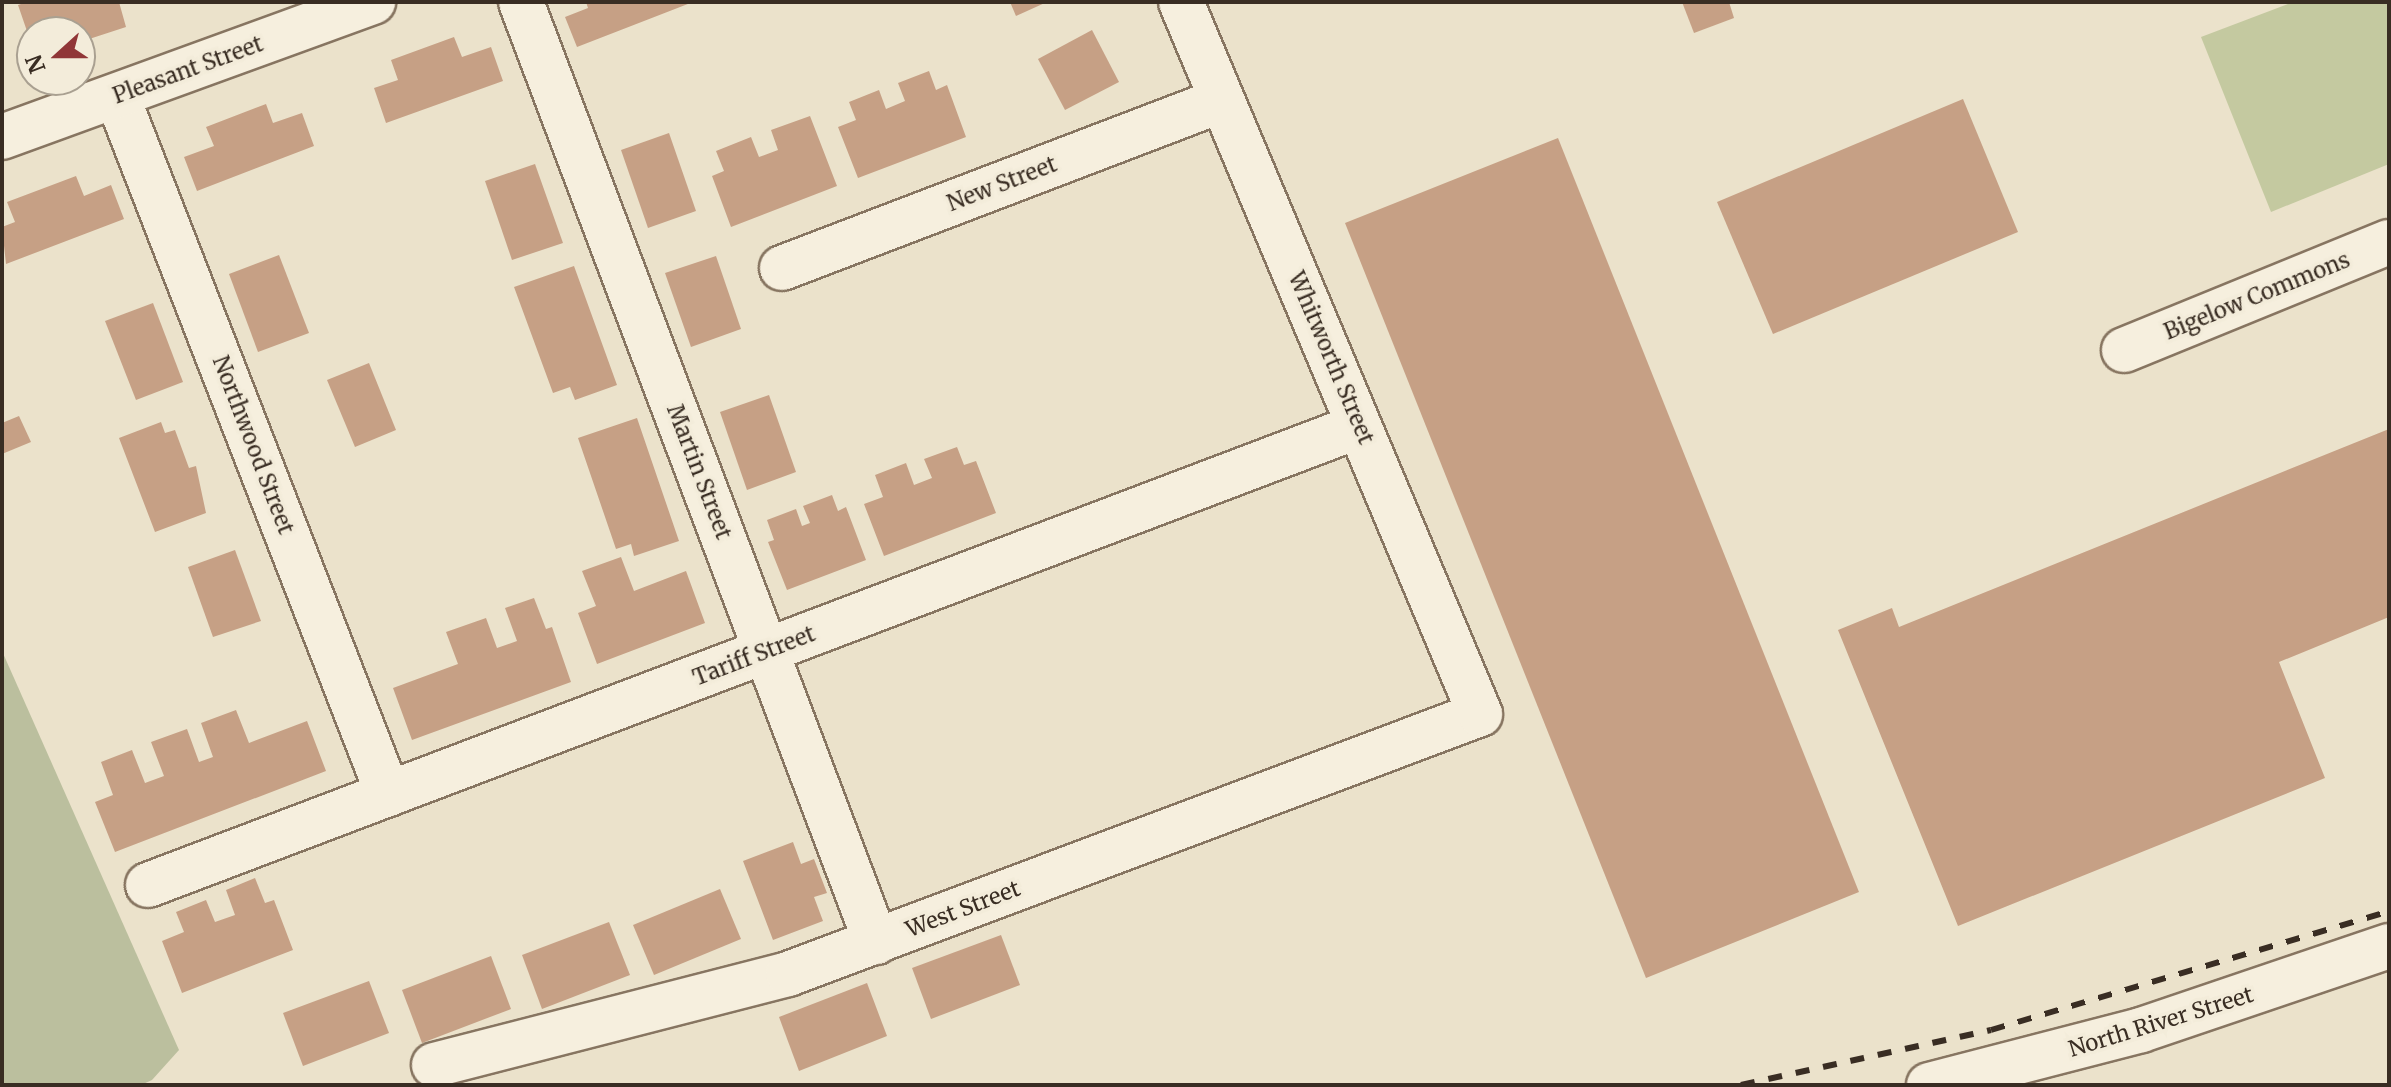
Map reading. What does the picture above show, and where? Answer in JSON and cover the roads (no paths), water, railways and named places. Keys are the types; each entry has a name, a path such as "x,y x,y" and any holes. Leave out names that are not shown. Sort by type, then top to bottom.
{"street":[{"name":"Pleasant Street","path":"2,137 373,2"},
{"name":"Martin Street","path":"521,2 876,942"},
{"name":"Whitworth Street","path":"1181,2 1480,714"},
{"name":"Northwood Street","path":"117,96 388,794"},
{"name":"New Street","path":"782,268 1222,100"},
{"name":"Bigelow Commons","path":"2124,350 2389,242"},
{"name":"Tariff Street","path":"148,885 1359,426"},
{"name":"West Street","path":"434,1065 748,987 876,942 1480,714"},
{"name":"North River Street","path":"1929,1085 2141,1030 2389,946"}],"railway":[{"path":"1741,1085 1991,1030 2389,911"}]}
